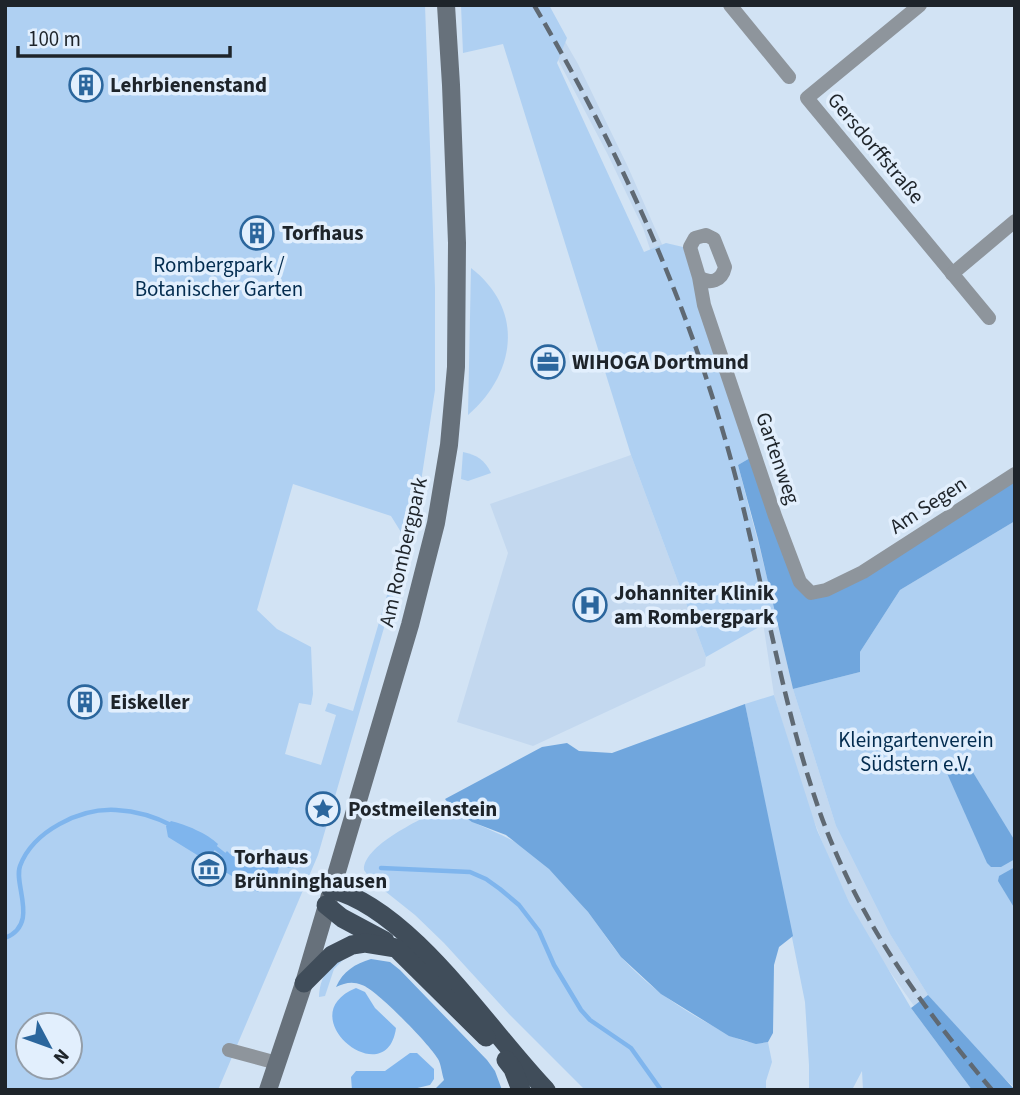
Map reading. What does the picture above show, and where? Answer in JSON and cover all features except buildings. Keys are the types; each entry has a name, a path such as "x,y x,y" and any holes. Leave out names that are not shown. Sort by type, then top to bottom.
{"highway":[{"path":"520,1090 513,1069 503,1057 397,948 342,918 328,897 346,893 368,904 405,933 465,994 546,1090"},
{"path":"304,983 332,955 352,945 365,943 397,948"}],"main road":[{"name":"Am Rombergpark","path":"268,1090 304,983 410,625 436,523 450,438 456,367 457,243 446,5"}],"street":[{"path":"730,5 789,76"},
{"name":"Gersdorffstraße","path":"920,5 807,98 989,318"},
{"path":"952,274 1015,221"},
{"name":"Gartenweg","path":"699,277 704,305 800,582 811,593 817,593 863,572"},
{"name":"Am Segen","path":"863,572 1015,474"},
{"path":"229,1050 277,1063"}],"shaded area":[{"path":"544,5 578,64 628,167 676,276 758,539 793,689 836,826 890,934 928,995 974,1060 926,1023 879,956 830,861 806,801 774,695 757,583 643,228 545,35"},
{"name":"Johanniter Klinik am Rombergpark","path":"631,455 706,657 705,666 533,746 457,722 508,553 490,504"},
{"path":"750,458 807,597 1015,480 1015,521 900,590 860,652 860,672 793,689 738,465"},
{"path":"745,704 793,936 779,947 774,965 773,1033 768,1042 756,1044 729,1036 661,994 621,957 588,912 549,869 506,835 472,822 453,809 445,799 542,747 567,743 579,751 612,753"},
{"path":"963,756 1015,841 1015,859 1001,867 991,867 987,863 946,771 949,764"},
{"path":"171,821 183,824 214,840 218,844 213,853 202,858 168,837 166,826"},
{"path":"227,851 241,860 294,859 293,868 279,867 272,882 258,892 222,870 221,858"},
{"path":"1015,867 1015,909 998,881 999,876"},
{"path":"371,959 390,962 400,970 487,1060 495,1071 502,1090 434,1090 444,1080 440,1064 414,1030 390,1006 362,985 352,983 336,987 350,969"},
{"path":"356,988 365,992 375,1008 396,1028 389,1047 376,1054 361,1052 347,1044 336,1031 332,1015 338,1001"},
{"path":"928,995 1015,1090 972,1090 911,1008"},
{"path":"410,1053 417,1053 434,1069 434,1079 430,1085 409,1090 352,1090 351,1077 356,1071 385,1071"}],"green space":[{"name":"Rombergpark / Botanischer Garten","path":"5,5 425,5 435,288 435,390 415,521 318,855 218,1090 5,1090","holes":["293,484 391,516 404,537 353,711 328,703 325,711 336,715 321,765 285,754 299,703 311,705 311,647 277,629 257,610"]},
{"path":"461,5 549,5 567,38 557,63 644,252 666,243 683,247 750,458 738,465 777,617 706,657 631,455 503,44 463,53"},
{"path":"471,268 488,285 500,303 508,342 496,380 468,415"},
{"path":"463,452 480,459 491,473 468,481 461,479"},
{"name":"Kleingartenverein Südstern e.V.","path":"1015,521 1015,1088 993,1068 928,995 890,934 836,826 793,689 860,672 860,652 900,590"},
{"path":"774,695 817,830 849,902 911,1008 972,1090 863,1090 862,1071 852,1090 809,1090 805,1002 745,704"},
{"path":"449,805 467,819 518,844 544,864 580,903 623,959 665,996 732,1037 753,1043 768,1042 772,1062 766,1090 585,1090 509,1014 444,943 415,915 371,880 364,870 374,850 385,841"},
{"path":"344,959 334,969 325,996 319,997 326,973"}],"waterway":[{"path":"5,938 21,924 23,904 20,866 26,853 47,832 73,818 102,810 138,813 173,826"},
{"path":"212,845 227,857"},
{"path":"381,868 470,872 500,889 519,905 539,931 554,965 581,1010 590,1020 631,1048 661,1090"}],"railway":[{"path":"534,5 616,157 663,262 704,370 746,517 800,749 829,837 866,914 888,951 937,1022 992,1090"}],"place":[{"name":"Lehrbienenstand","path":"86,85"},
{"name":"Torfhaus","path":"257,233"},
{"name":"WIHOGA Dortmund","path":"548,362"},
{"name":"Johanniter Klinik am Rombergpark","path":"590,605"},
{"name":"Eiskeller","path":"85,702"},
{"name":"Postmeilenstein","path":"323,809"},
{"name":"Torhaus Brünninghausen","path":"209,869"}]}
